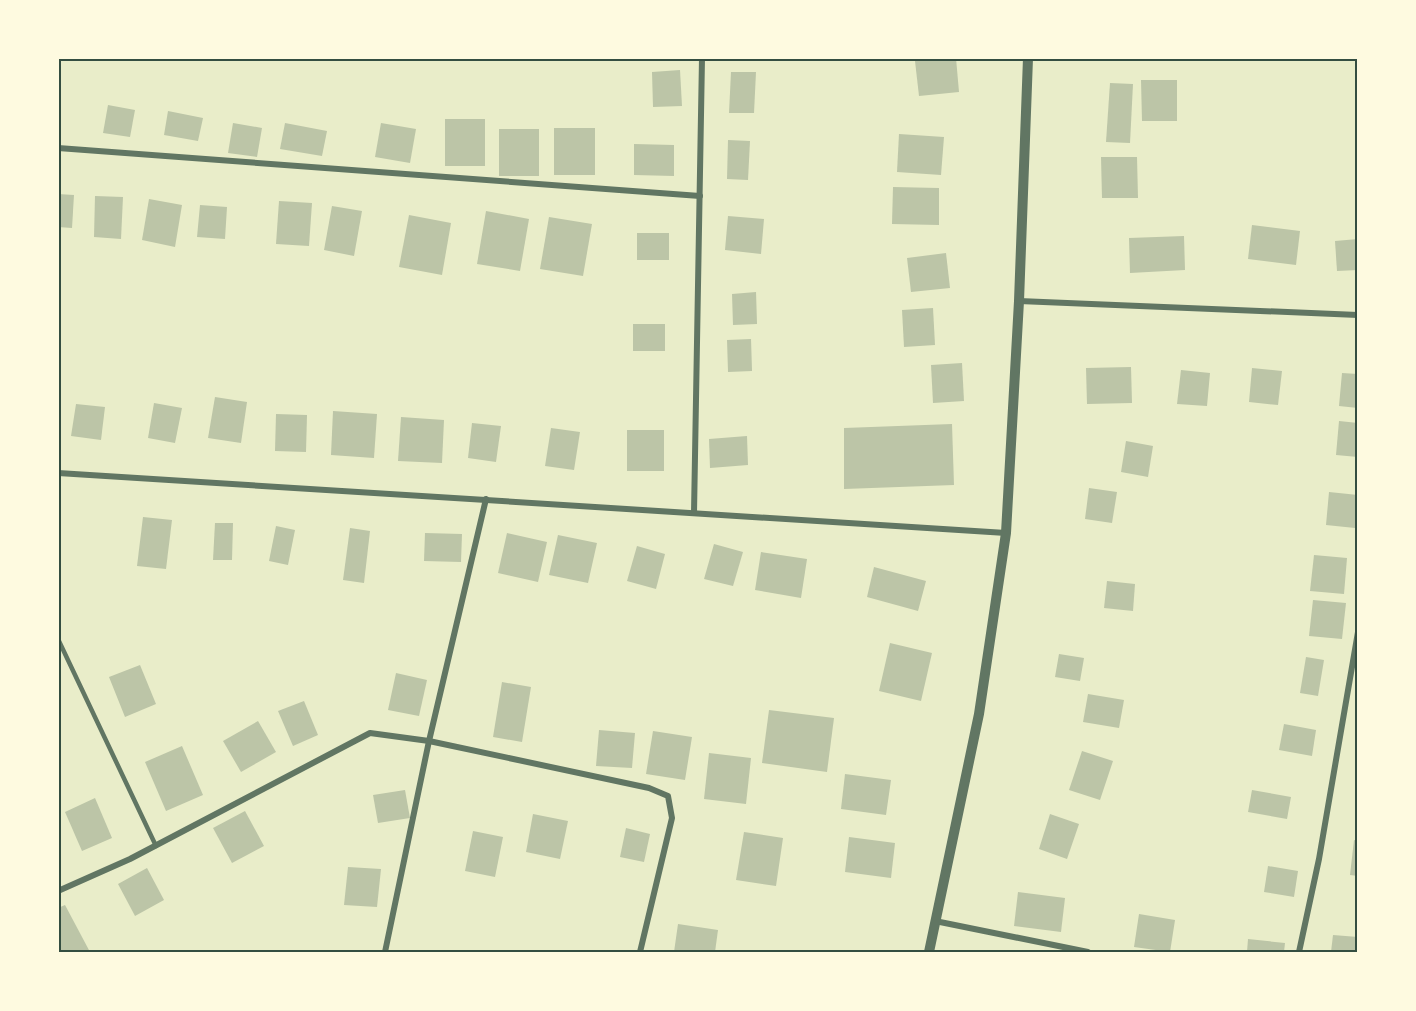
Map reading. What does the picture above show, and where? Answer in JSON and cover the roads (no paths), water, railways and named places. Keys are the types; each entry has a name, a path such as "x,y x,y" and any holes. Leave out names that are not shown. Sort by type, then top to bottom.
{"street":[{"path":"694,513 702,58"},
{"path":"929,952 979,714 1005,533 1019,301 1028,58"},
{"path":"58,148 700,196"},
{"path":"1019,301 1358,315"},
{"path":"58,473 1005,533"},
{"path":"385,952 429,741 486,499"},
{"path":"1299,952 1319,860 1358,632"},
{"path":"58,891 156,846 370,733 429,741 649,788 668,796 672,818 640,952"},
{"path":"935,921 1088,952"}],"lane":[{"path":"58,639 156,846"}]}
